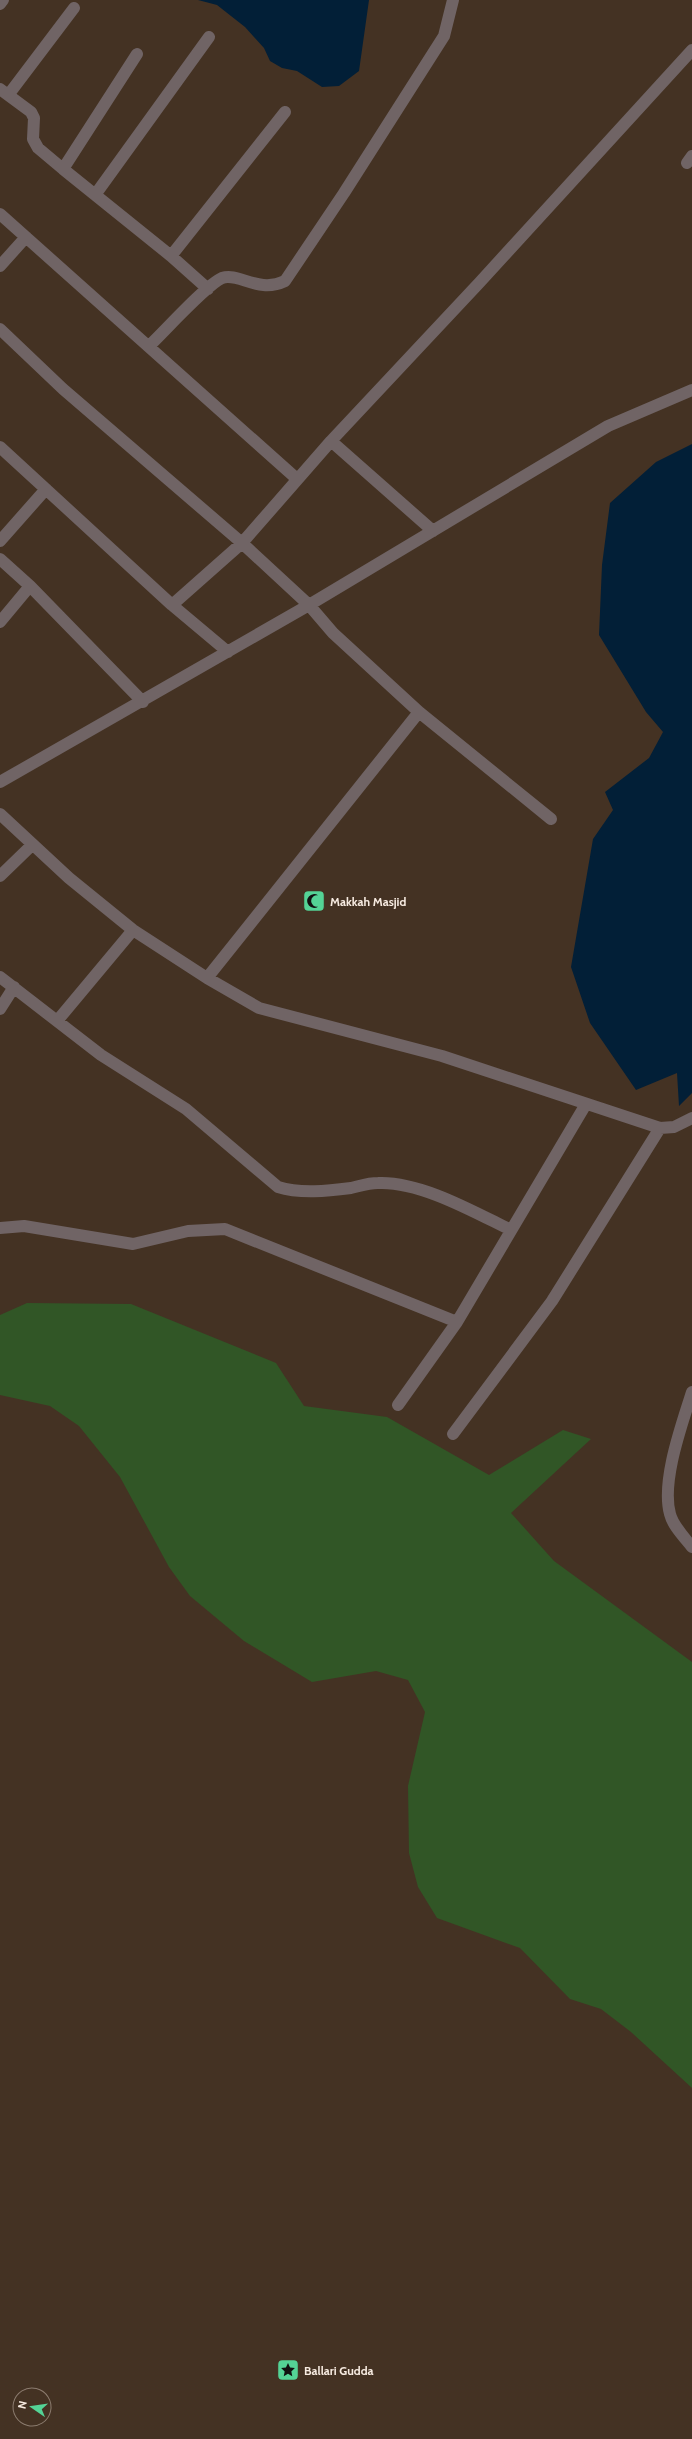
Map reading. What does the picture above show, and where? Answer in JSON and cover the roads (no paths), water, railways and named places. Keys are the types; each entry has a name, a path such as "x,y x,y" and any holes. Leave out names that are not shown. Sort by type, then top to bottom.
{"street":[{"path":"0,4 3,0"},
{"path":"149,346 208,289 223,278 233,278 262,286 274,286 285,281 344,193 444,36 453,0"},
{"path":"74,8 4,91 31,112 34,118 34,139 38,148 171,256 208,289"},
{"path":"95,195 209,37"},
{"path":"172,605 242,543 331,441 480,282 692,50"},
{"path":"63,169 137,54"},
{"path":"171,256 285,112"},
{"path":"0,214 297,479"},
{"path":"0,266 26,237"},
{"path":"0,329 63,389 242,543 309,605 333,633 419,712 551,819"},
{"path":"0,782 143,702 309,605 608,426 692,390"},
{"path":"331,441 433,531"},
{"path":"0,447 172,605 228,652"},
{"path":"0,541 46,489"},
{"path":"0,559 30,586 143,702"},
{"path":"0,622 30,586"},
{"path":"207,978 419,712"},
{"path":"0,814 69,878 133,930 207,978 259,1008 442,1056 660,1128 674,1127 692,1118"},
{"path":"0,876 32,844"},
{"path":"57,1021 133,930"},
{"path":"0,976 101,1055 186,1109 278,1188 291,1192 350,1188 377,1183 395,1183 456,1202 512,1230"},
{"path":"0,1009 14,987"},
{"path":"398,1405 457,1322 586,1104"},
{"path":"453,1434 552,1301 660,1128"},
{"path":"0,1228 24,1226 133,1244 188,1231 225,1229 457,1322"},
{"path":"692,1392 671,1468 668,1492 670,1514 679,1531 692,1547"}],"water":[{"path":"198,0 369,0 359,71 339,86 322,87 297,71 282,68 270,61 264,48 245,27 217,5"},
{"path":"692,444 692,1093 679,1106 677,1073 636,1090 590,1023 571,967 593,839 613,810 605,792 649,758 663,732 646,712 599,635 602,565 610,503 656,462"}],"place":[{"name":"Makkah Masjid","path":"314,901"},
{"name":"Ballari Gudda","path":"288,2370"}]}
